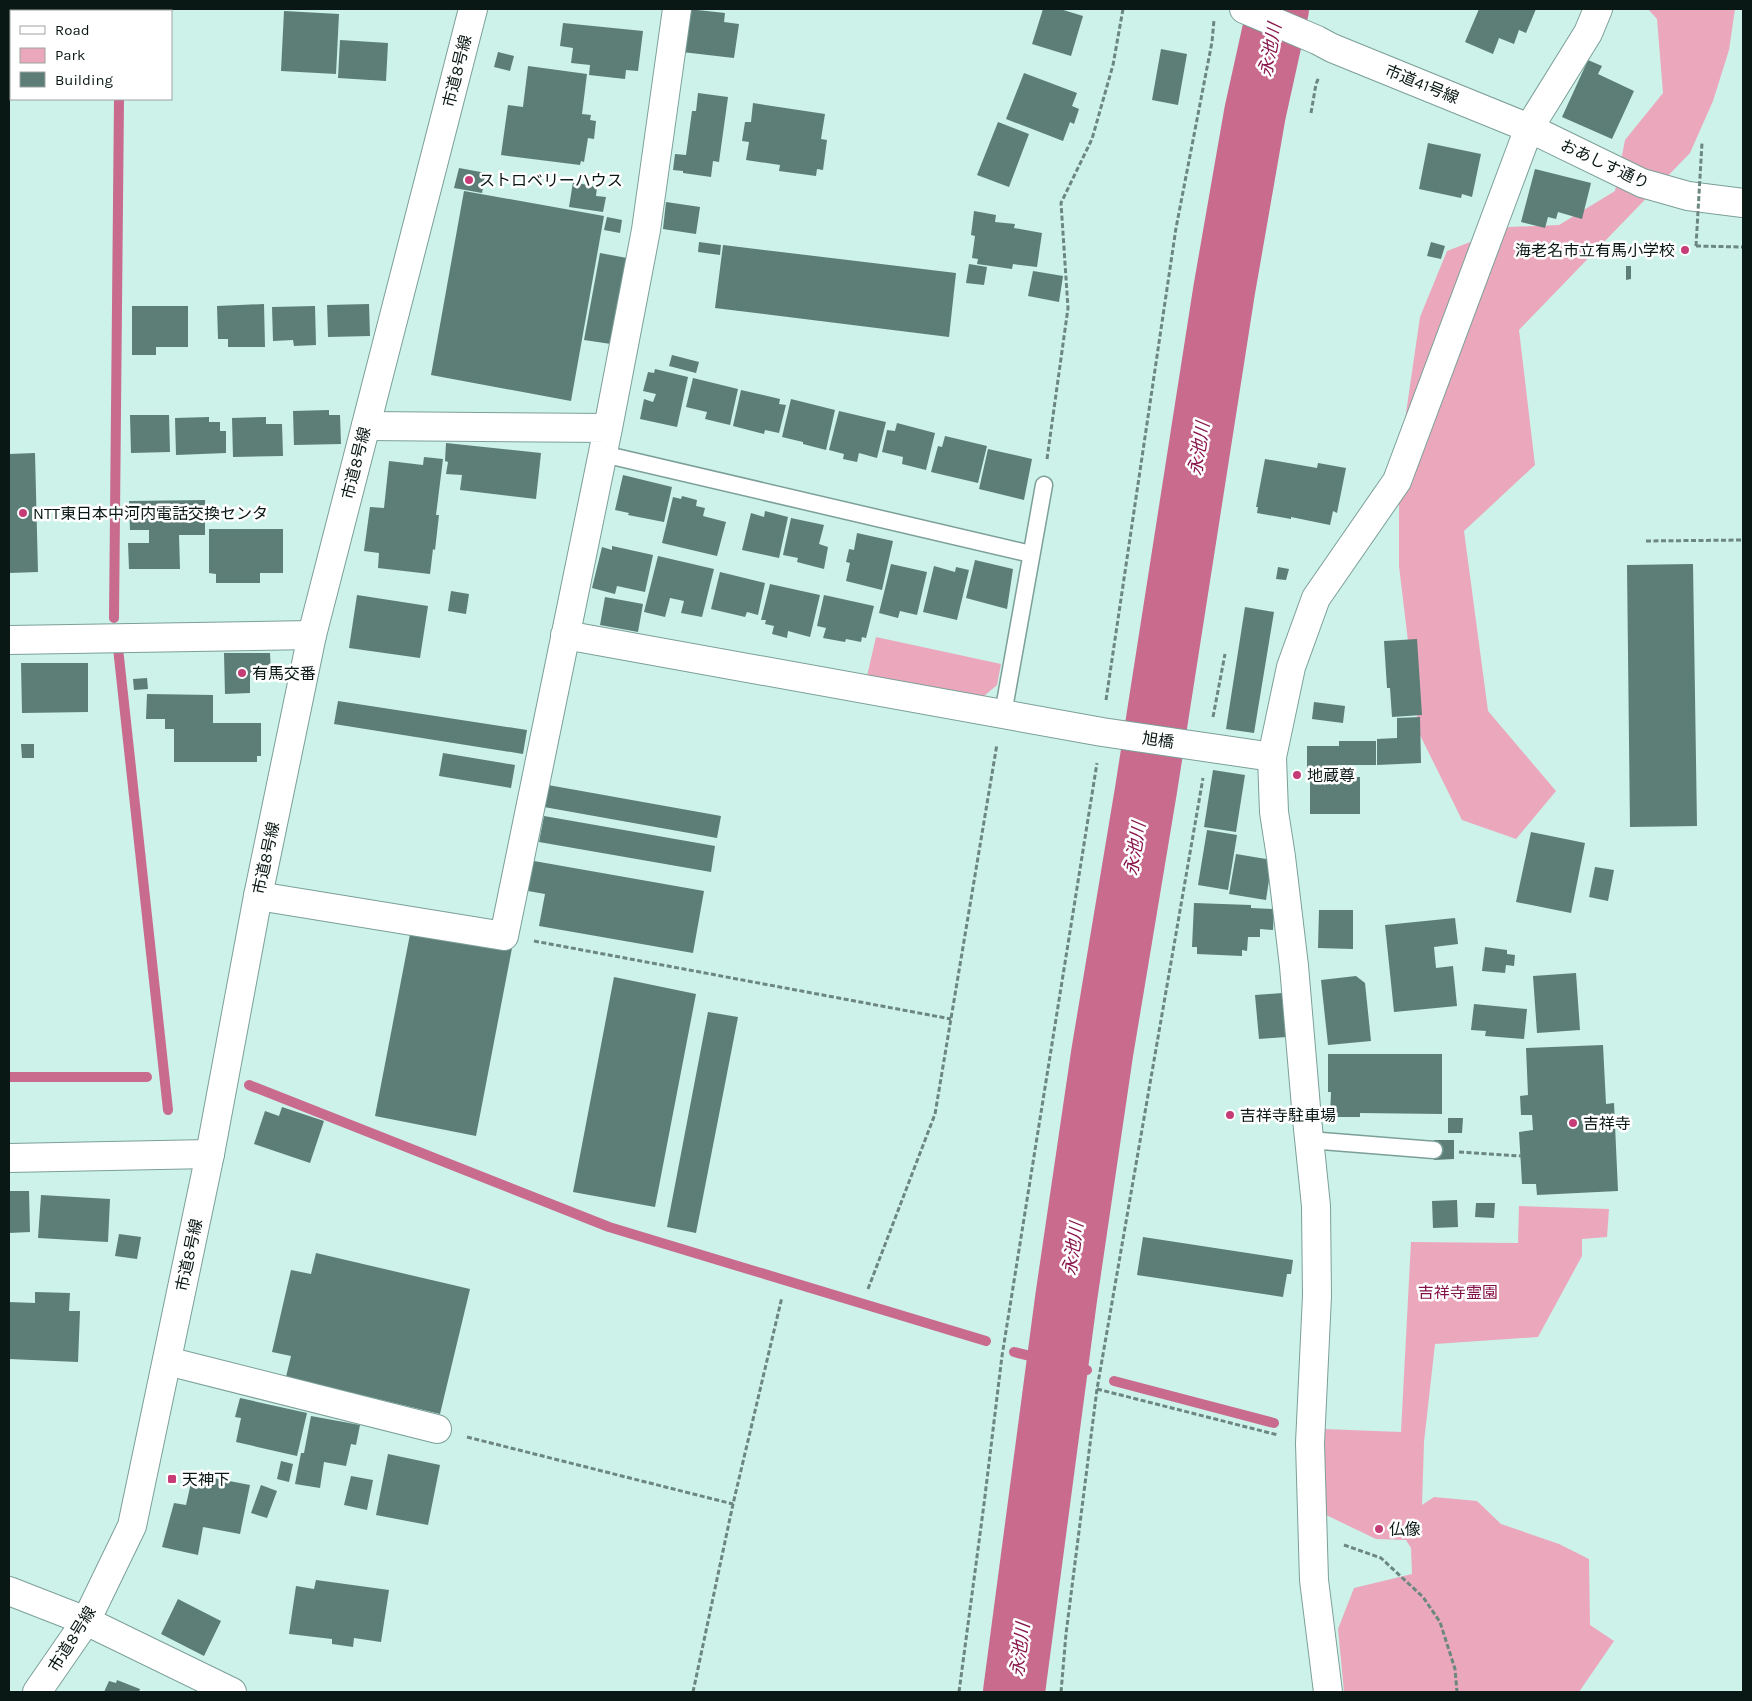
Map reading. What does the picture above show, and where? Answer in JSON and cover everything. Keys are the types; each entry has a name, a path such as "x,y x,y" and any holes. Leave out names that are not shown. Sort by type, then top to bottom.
{"street":[{"path":"43,10 68,9"},
{"name":"市道8号線","path":"37,1692 86,1621 132,1526 210,1154 258,896 312,635 473,9"},
{"path":"258,896 504,936 606,441 646,230 677,9"},
{"name":"市道41号線","path":"1244,9 1332,48 1529,128"},
{"path":"1328,1692 1314,1580 1310,1443 1317,1296 1316,1206 1294,966 1274,812 1272,757 1290,667 1316,598 1397,481 1529,128 1588,33 1598,9"},
{"name":"おあしす通り","path":"1529,128 1642,183 1688,196 1743,203"},
{"path":"366,426 606,441"},
{"path":"9,640 312,635"},
{"name":"旭橋","path":"565,635 1109,733 1272,757"},
{"path":"9,1158 210,1154"},
{"path":"167,1361 437,1430"},
{"path":"9,1591 86,1621 232,1692"}],"lane":[{"path":"606,441 1032,554"},
{"path":"1002,714 1044,485"},
{"path":"1309,1140 1434,1150"}],"path":[{"path":"1044,485 1068,308 1061,203 1092,139 1113,65 1123,9"},
{"path":"959,1692 1002,1356 1109,733 1176,228 1212,42 1214,17"},
{"path":"1702,143 1696,246 1743,247"},
{"path":"1646,542 1743,540"},
{"path":"1061,1692 1066,1634 1097,1389 1204,746 1225,654"},
{"path":"868,1289 932,1123 1002,714"},
{"path":"504,936 951,1019"},
{"path":"1454,1151 1521,1156"},
{"path":"693,1692 733,1504 782,1297"},
{"path":"1097,1389 1310,1443"},
{"path":"437,1430 733,1504"},
{"path":"1313,1533 1381,1558 1423,1597 1440,1622 1455,1670 1457,1692"}],"green space":[{"path":"1648,9 1735,9 1729,50 1713,101 1690,153 1519,330 1535,465 1464,531 1488,711 1556,791 1516,839 1462,820 1419,733 1399,566 1399,461 1420,317 1447,251 1509,227 1559,225 1615,191 1625,140 1663,93 1657,19"},
{"path":"876,637 1001,664 997,685 984,696 867,676"},
{"name":"吉祥寺霊園","path":"1519,1206 1609,1209 1607,1237 1582,1239 1582,1256 1538,1337 1435,1344 1424,1442 1422,1505 1434,1497 1477,1501 1501,1524 1559,1544 1589,1559 1590,1625 1614,1641 1579,1692 1344,1692 1338,1629 1354,1588 1412,1574 1411,1548 1406,1540 1376,1539 1324,1514 1324,1429 1401,1432 1411,1242 1518,1243"}],"building":[{"path":"688,9 725,13 724,22 739,24 734,58 682,52"},
{"path":"1043,9 1060,9 1083,16 1071,56 1032,44"},
{"path":"1479,9 1536,9 1526,33 1519,30 1514,44 1499,38 1493,54 1465,42"},
{"path":"284,11 339,14 336,74 281,71"},
{"path":"563,23 643,31 638,71 626,70 625,79 589,75 590,65 571,63 573,48 560,46"},
{"path":"340,40 388,43 386,81 338,78"},
{"path":"1161,49 1187,54 1178,105 1152,100"},
{"path":"498,52 514,56 510,71 494,67"},
{"path":"1588,60 1602,66 1598,74 1634,91 1612,139 1562,117"},
{"path":"528,66 587,74 582,114 591,115 590,120 596,121 594,139 588,138 584,162 581,161 580,165 501,155 508,105 523,107"},
{"path":"1024,73 1077,93 1072,106 1079,109 1074,124 1070,122 1063,141 1006,119"},
{"path":"698,93 728,97 719,162 713,161 711,177 673,170 675,154 686,155 692,111 696,111"},
{"path":"753,103 825,114 821,139 827,140 823,170 817,169 816,176 779,171 780,165 746,160 749,142 742,141 745,122 751,122"},
{"path":"998,122 1029,134 1009,187 977,175"},
{"path":"1428,143 1481,154 1472,197 1462,194 1461,198 1419,189"},
{"path":"459,168 486,173 482,193 454,188"},
{"path":"1535,169 1591,183 1582,219 1558,212 1556,219 1548,217 1545,228 1521,222"},
{"path":"573,182 597,187 596,196 606,197 603,212 569,207"},
{"path":"464,191 604,216 571,401 431,375"},
{"path":"666,202 700,207 696,234 663,229"},
{"path":"974,211 996,215 995,222 1015,224 1014,228 1042,233 1037,267 1013,264 1012,269 977,264 978,259 972,258 975,236 971,235"},
{"path":"607,217 622,220 620,233 604,230"},
{"path":"699,242 721,245 720,255 698,252"},
{"path":"1431,242 1445,246 1441,259 1427,256"},
{"path":"723,245 956,273 949,337 715,308"},
{"path":"600,253 627,258 611,344 584,340"},
{"path":"969,264 987,267 984,285 966,283"},
{"path":"1626,266 1631,266 1631,279 1626,280"},
{"path":"1033,271 1063,276 1059,302 1028,296"},
{"path":"264,304 265,347 228,347 228,339 218,339 217,306"},
{"path":"369,304 370,336 328,337 327,305"},
{"path":"132,306 188,306 188,347 156,347 156,355 132,355"},
{"path":"315,306 316,345 294,346 293,340 273,341 272,307"},
{"path":"672,355 699,362 696,373 669,366"},
{"path":"655,369 688,377 677,427 640,419 644,399 653,402 656,394 643,391 648,372 654,373"},
{"path":"693,378 738,389 730,425 705,419 707,412 686,407"},
{"path":"741,390 780,399 779,404 786,405 779,433 765,430 764,434 733,426"},
{"path":"791,399 835,410 826,450 782,437"},
{"path":"329,410 329,415 340,415 341,444 294,445 293,411"},
{"path":"839,411 886,422 877,458 859,453 857,462 843,459 844,454 829,450"},
{"path":"130,415 169,415 170,452 131,453"},
{"path":"209,417 209,422 220,422 220,431 226,431 226,453 176,455 175,418"},
{"path":"266,417 266,424 282,424 283,456 233,457 232,418"},
{"path":"897,423 935,433 926,470 902,464 903,457 882,452 887,430 895,431"},
{"path":"945,436 987,446 978,483 931,472 938,446 942,447"},
{"path":"446,443 541,453 536,499 460,490 462,475 446,474 448,462 445,461"},
{"path":"988,449 1032,459 1024,500 979,489"},
{"name":"NTT東日本中河内電話交換センタ","path":"35,453 38,572 9,573 9,454"},
{"path":"424,457 443,459 436,515 439,515 430,574 378,568 379,553 364,551 370,507 384,508 389,461 423,465"},
{"path":"1265,459 1317,468 1318,463 1346,468 1337,513 1333,511 1330,525 1291,517 1291,519 1257,513 1258,507 1256,507"},
{"path":"623,475 672,487 664,522 628,515 629,513 615,510"},
{"path":"682,496 697,500 696,506 705,508 703,516 726,522 717,556 662,543 673,497 681,499"},
{"path":"205,500 205,535 179,535 180,569 129,569 128,543 149,543 149,530 130,530 129,501"},
{"path":"765,511 788,517 779,558 742,550 751,513 764,517"},
{"path":"791,518 824,525 819,544 828,547 824,569 797,562 798,558 783,555"},
{"path":"209,529 283,529 283,573 260,573 260,583 216,583 216,574 209,573"},
{"path":"857,533 893,541 882,590 846,581 850,563 846,562 849,549 854,550"},
{"path":"612,546 653,555 645,592 617,586 615,594 592,588 602,547 612,550"},
{"path":"658,556 714,569 702,617 681,613 684,601 670,598 665,617 644,612"},
{"path":"975,560 1013,569 1007,609 966,598"},
{"path":"891,564 927,572 917,615 900,611 898,618 879,613"},
{"path":"1693,564 1697,826 1630,827 1627,565"},
{"path":"934,566 955,572 956,567 969,570 957,620 923,612"},
{"path":"1278,567 1289,569 1286,580 1276,579"},
{"path":"720,572 765,583 758,615 747,612 745,617 711,609"},
{"path":"770,584 820,595 810,637 788,631 787,638 772,634 774,626 765,624 766,620 761,620"},
{"path":"451,591 469,594 466,614 448,611"},
{"path":"357,595 428,606 420,658 349,648"},
{"path":"824,595 874,606 866,638 862,637 861,642 846,639 845,642 823,638 826,628 817,626"},
{"path":"605,597 643,604 638,632 600,625"},
{"path":"1245,607 1274,612 1254,733 1226,729"},
{"path":"1417,639 1422,715 1392,717 1390,688 1387,688 1384,641"},
{"name":"有馬交番","path":"224,653 270,653 271,673 250,674 250,693 225,694"},
{"path":"21,663 88,663 88,712 22,713"},
{"path":"147,678 148,689 134,690 133,679"},
{"path":"147,694 213,695 213,723 261,723 261,756 257,756 257,762 174,762 174,729 165,729 165,719 146,719"},
{"path":"338,701 527,730 523,754 334,724"},
{"path":"1314,702 1345,706 1343,723 1312,719"},
{"path":"1420,717 1421,763 1377,765 1377,739 1397,738 1397,718"},
{"path":"1339,741 1376,741 1376,765 1338,765 1338,768 1307,768 1307,746 1339,746"},
{"path":"21,744 34,744 34,758 22,758"},
{"path":"443,753 515,765 511,788 439,776"},
{"path":"1213,770 1245,775 1236,832 1204,827"},
{"path":"1310,777 1360,777 1360,814 1310,814"},
{"path":"548,785 721,816 717,838 544,807"},
{"path":"544,816 715,846 711,872 539,842"},
{"path":"1207,830 1237,835 1228,890 1198,885"},
{"path":"1531,832 1585,843 1571,913 1516,902"},
{"path":"1236,854 1272,860 1266,900 1229,894"},
{"path":"534,861 704,891 693,953 539,926 545,894 528,891"},
{"path":"1595,867 1614,870 1608,901 1589,897"},
{"path":"1194,903 1251,905 1251,908 1274,909 1273,930 1260,929 1260,937 1248,937 1247,951 1242,950 1242,956 1197,954 1197,947 1192,947"},
{"path":"1319,910 1353,910 1353,949 1318,948"},
{"path":"1455,918 1458,944 1434,947 1436,968 1453,966 1457,1006 1394,1012 1385,925"},
{"path":"411,929 512,948 476,1136 375,1116"},
{"path":"1485,947 1507,950 1507,954 1515,955 1514,966 1506,965 1505,973 1482,971"},
{"path":"1576,973 1580,1030 1537,1033 1533,976"},
{"path":"1356,976 1365,983 1371,1041 1328,1045 1321,980"},
{"path":"614,977 696,994 655,1207 573,1192"},
{"path":"1282,993 1286,1037 1259,1039 1255,995"},
{"path":"1474,1004 1527,1009 1524,1039 1485,1036 1486,1031 1471,1030"},
{"path":"708,1012 738,1017 696,1233 667,1227"},
{"name":"吉祥寺","path":"1603,1045 1606,1104 1614,1103 1618,1191 1537,1195 1536,1184 1522,1184 1519,1132 1533,1130 1532,1115 1521,1115 1520,1096 1528,1095 1526,1048"},
{"path":"1328,1054 1442,1054 1442,1114 1360,1113 1360,1117 1330,1117 1331,1092 1328,1092"},
{"path":"282,1107 324,1121 310,1163 254,1144 265,1111 279,1116"},
{"path":"1448,1118 1463,1118 1462,1133 1448,1133"},
{"path":"1434,1140 1454,1140 1454,1159 1434,1160"},
{"path":"9,1191 29,1191 30,1232 9,1233"},
{"path":"41,1195 110,1199 108,1242 38,1238"},
{"path":"1457,1200 1458,1227 1433,1228 1432,1201"},
{"path":"1476,1203 1495,1203 1494,1218 1475,1217"},
{"path":"119,1234 141,1237 137,1259 115,1256"},
{"path":"1143,1237 1293,1260 1291,1274 1287,1274 1283,1297 1137,1275"},
{"path":"316,1253 470,1289 440,1414 286,1377 291,1356 272,1352 291,1270 311,1274"},
{"path":"35,1292 70,1293 69,1311 80,1311 78,1362 9,1359 9,1302 35,1303"},
{"path":"240,1398 307,1413 297,1456 236,1442 241,1418 235,1417"},
{"path":"311,1416 360,1425 356,1445 351,1444 346,1466 324,1462 320,1488 295,1484 301,1453 304,1453"},
{"path":"388,1454 440,1465 428,1525 376,1515"},
{"path":"281,1461 293,1464 289,1482 277,1479"},
{"path":"193,1474 250,1485 240,1534 203,1527 198,1555 162,1547 174,1503 186,1505"},
{"path":"351,1476 373,1480 367,1510 344,1505"},
{"path":"261,1485 277,1491 267,1518 251,1513"},
{"path":"316,1580 389,1590 381,1642 354,1638 353,1647 332,1644 332,1639 289,1634 296,1586 314,1589"},
{"path":"178,1599 221,1621 204,1656 161,1634"},
{"path":"117,1680 140,1689 139,1692 104,1692 109,1681 116,1683"}],"waterway":[{"name":"永池川","path":"1014,1692 1066,1299 1102,1054 1146,790 1224,291 1255,113 1278,9"},
{"path":"114,618 119,100"},
{"path":"118,648 168,1110"},
{"path":"9,1077 147,1077"},
{"path":"249,1085 609,1227 986,1341"},
{"path":"1014,1352 1087,1370"},
{"path":"1114,1381 1274,1423"}],"place":[{"name":"ストロベリーハウス","path":"469,180"},
{"name":"海老名市立有馬小学校","path":"1685,250"},
{"name":"NTT東日本中河内電話交換センタ","path":"23,513"},
{"name":"有馬交番","path":"242,673"},
{"name":"地蔵尊","path":"1297,775"},
{"name":"吉祥寺駐車場","path":"1230,1115"},
{"name":"吉祥寺","path":"1573,1123"},
{"name":"天神下","path":"172,1479"},
{"name":"仏像","path":"1379,1529"}]}
